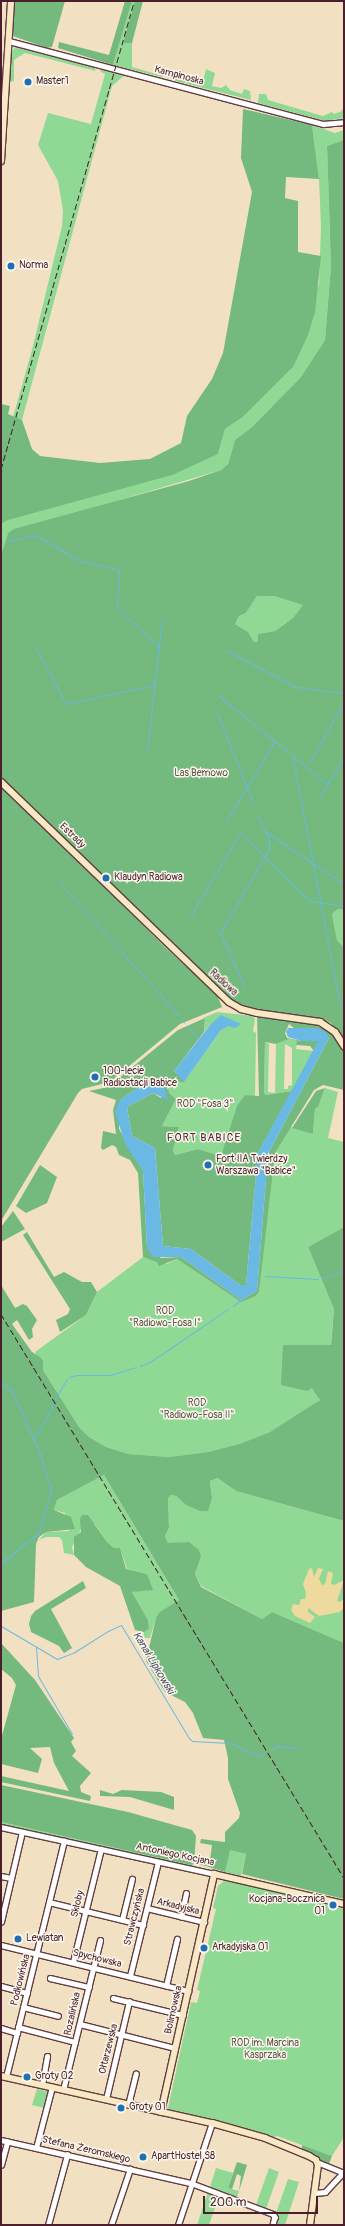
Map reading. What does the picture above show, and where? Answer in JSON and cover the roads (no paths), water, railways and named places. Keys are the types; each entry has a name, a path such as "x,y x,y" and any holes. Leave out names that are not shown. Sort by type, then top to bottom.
{"street":[{"path":"1,160 11,1"},
{"name":"Kampinoska","path":"9,41 323,124 344,122"},
{"name":"Estrady","path":"1,782 128,905"},
{"name":"Radiowa","path":"128,905 234,1005 257,1013 320,1022 334,1032 344,1046"},
{"name":"Antoniego Kocjana","path":"1,1827 344,1904"},
{"path":"1,1921 22,1832"},
{"name":"Podkowińska","path":"4,2076 17,2033 64,1841"},
{"name":"Skłoby","path":"73,1962 101,1849"},
{"name":"Strawczyńska","path":"130,1976 158,1862"},
{"name":"Bolimowska","path":"161,2112 215,1874"},
{"path":"1,1876 11,1878"},
{"path":"122,1920 132,1879"},
{"path":"181,1917 186,1894"},
{"path":"49,1902 143,1925"},
{"name":"Arkadyjska","path":"147,1908 204,1922"},
{"path":"166,1986 177,1939"},
{"name":"Rozalińska","path":"64,2090 100,1941"},
{"name":"Spychowska","path":"1,1945 188,1991"},
{"path":"50,1978 89,1988"},
{"path":"1,1986 27,1993"},
{"path":"113,1998 183,2015"},
{"name":"Ołtarzewska","path":"106,2099 129,2002"},
{"path":"23,2007 58,2016"},
{"path":"80,2024 175,2048"},
{"path":"18,2027 76,2042"},
{"path":"1,2028 17,2033"},
{"path":"42,2085 47,2056"},
{"path":"128,2104 136,2074"},
{"path":"4,2076 212,2123 265,2138 309,2156 317,2162 344,2173 325,2192 314,2193"},
{"path":"36,2148 52,2087"},
{"path":"178,2225 212,2123"},
{"name":"Stefana Żeromskiego","path":"1,2140 191,2183 275,2215 273,2225"},
{"path":"1,2165 7,2142"},
{"path":"48,2225 67,2155"},
{"path":"310,2225 317,2162"},
{"path":"111,2225 130,2169"}],"water":[{"path":"221,1015 241,1024 235,1028 228,1026 221,1030 184,1082 174,1071 211,1024"},
{"path":"288,1028 315,1028 325,1031 329,1038 268,1154 257,1291 241,1300 181,1257 153,1257 147,1248 143,1171 125,1144 115,1111 120,1100 145,1083 158,1078 164,1085 168,1100 153,1093 127,1107 132,1136 155,1148 163,1246 191,1249 240,1285 246,1285 258,1153 318,1041 301,1041 288,1037 286,1032"}],"waterway":[{"path":"7,541 35,535 80,561 119,570 117,608 159,647"},
{"path":"147,750 162,620"},
{"path":"36,648 66,704 154,685"},
{"path":"226,650 296,687 344,693"},
{"path":"219,696 287,751"},
{"path":"310,762 344,702"},
{"path":"217,713 253,802"},
{"path":"226,821 275,741"},
{"path":"290,754 327,784"},
{"path":"320,797 344,757"},
{"path":"293,759 340,1005"},
{"path":"245,987 220,933 269,849 269,839 257,815"},
{"path":"266,832 344,884"},
{"path":"190,917 240,833 310,901 344,906"},
{"path":"59,882 147,980"},
{"path":"150,983 178,1015"},
{"path":"188,1027 199,1039"},
{"path":"322,1278 344,1271"},
{"path":"265,1276 318,1279"},
{"path":"233,1306 241,1300"},
{"path":"140,1366 150,1362 228,1309"},
{"path":"69,1377 77,1375 110,1375 136,1367"},
{"path":"55,1399 67,1379"},
{"name":"Kanał Lipkowski","path":"1,1382 12,1391 40,1454 51,1489 39,1533 1,1563"},
{"path":"34,1439 52,1408 52,1401"},
{"name":"Kanał Lipkowski","path":"1,1626 57,1659 73,1653 108,1631 121,1625 192,1741 230,1743 259,1756 264,1753"},
{"path":"36,1647 38,1676 72,1734"},
{"name":"Kanał Lipkowski","path":"271,1750 276,1746 299,1748"}],"railway":[{"path":"1,469 134,1"},
{"path":"1,1314 344,1878"}],"place":[{"name":"Master1","path":"28,82"},
{"name":"Norma","path":"11,266"},
{"name":"Klaudyn Radiowa","path":"106,878"},
{"name":"100-lecie Radiostacji Babice","path":"95,1077"},
{"name":"Fort IIA Twierdzy Warszawa \"Babice\"","path":"208,1165"},
{"name":"Kocjana-Bocznica 01","path":"333,1905"},
{"name":"Lewiatan","path":"18,1939"},
{"name":"Arkadyjska 01","path":"204,1948"},
{"name":"Groty 02","path":"27,2077"},
{"name":"Groty 01","path":"121,2108"},
{"name":"ApartHostel S8","path":"143,2157"}],"district":[{"name":"FORT BABICE","path":"204,1138"}],"park label":[{"name":"Las Bemowo","path":"201,774"},
{"name":"ROD \"Fosa 3\"","path":"205,1105"},
{"name":"ROD \"Radiowo-Fosa I\"","path":"165,1316"},
{"name":"ROD \"Radiowo-Fosa II\"","path":"197,1408"},
{"name":"ROD im. Marcina Kasprzaka","path":"265,2048"}]}
